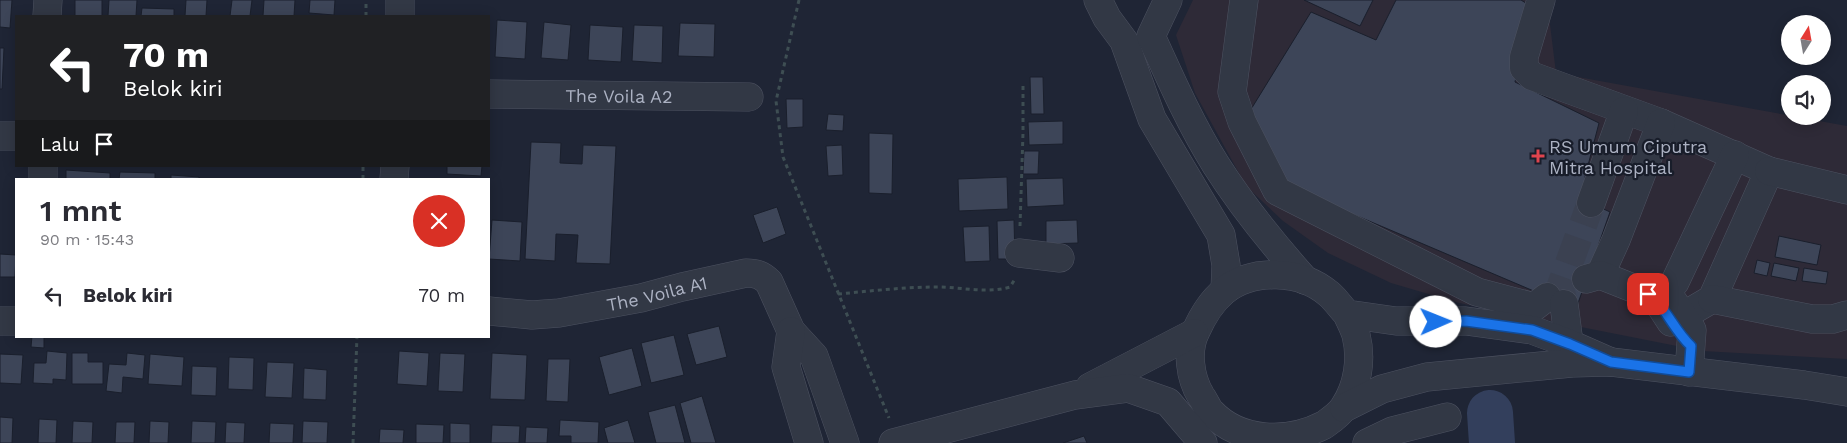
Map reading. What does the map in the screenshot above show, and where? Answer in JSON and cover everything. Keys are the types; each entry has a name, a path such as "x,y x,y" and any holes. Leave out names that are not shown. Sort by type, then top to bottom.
{"street":[{"path":"47,15 48,0"},
{"path":"400,0 400,15"},
{"path":"1098,0 1107,18 1124,42 1152,119 1221,235 1226,265 1225,290"},
{"path":"1168,0 1152,36 1181,101 1216,165 1270,240 1305,280"},
{"path":"1244,0 1232,92 1242,122 1277,191 1477,292 1534,307 1556,301 1571,353"},
{"path":"1541,0 1524,57 1524,68 1532,76 1661,124 1770,171 1847,190"},
{"name":"The Voila A2","path":"490,94 749,98"},
{"path":"1591,202 1624,111"},
{"path":"1661,124 1616,240 1593,277 1648,294 1656,299 1681,336 1691,346"},
{"path":"0,136 15,136"},
{"path":"1689,372 1692,330 1667,292 1676,282 1735,155"},
{"path":"1683,316 1712,300 1770,171"},
{"path":"1019,253 1060,258"},
{"name":"The Voila A1","path":"490,312 559,313 641,298 682,286 746,273 756,273 769,282 790,331"},
{"path":"1344,408 1357,376 1359,355 1356,334 1347,314 1329,294 1305,280 1278,274 1251,277 1225,290 1206,308 1194,333 1191,353 1192,371 1197,388 1211,412 1233,430 1259,440 1287,442 1312,433 1344,408 1382,389 1427,377 1571,353"},
{"path":"1712,300 1812,319 1833,320 1847,315"},
{"path":"1347,314 1396,321 1466,321 1532,330 1571,353 1611,362 1804,385 1847,392"},
{"path":"0,321 15,321"},
{"path":"790,331 786,367 809,443"},
{"path":"790,331 814,356 845,443"},
{"path":"1075,395 1194,333"},
{"path":"895,442 1075,395 1128,388 1168,402 1203,443"},
{"path":"1368,443 1392,431 1446,417"}],"path":[{"path":"366,0 366,15"},
{"path":"799,0 776,101 782,157 838,294 895,442"},
{"path":"838,294 914,287 1000,290 1010,287 1015,279 1019,253 1023,83"},
{"path":"353,443 357,338"}],"shaded area":[{"name":"RS Umum Ciputra Mitra Hospital","path":"1193,0 1547,0 1556,73 1781,114 1781,125 1831,125 1831,123 1847,126 1847,359 1702,351 1459,303 1391,283 1328,253 1283,221 1246,186 1195,93 1176,35"}],"building":[{"path":"0,0 12,0 10,28 0,27"},
{"path":"75,0 102,0 102,15 75,15"},
{"path":"109,0 137,0 136,15 108,15"},
{"path":"186,0 207,0 206,15 185,15"},
{"path":"232,0 252,0 250,15 230,15"},
{"path":"264,0 295,0 294,15 263,15"},
{"path":"310,0 335,0 334,15 309,13"},
{"path":"1304,0 1373,0 1360,26"},
{"path":"1396,0 1521,0 1529,5 1515,82 1599,123 1585,177 1591,203 1610,212 1576,309 1282,184 1245,119 1311,12 1376,40"},
{"path":"142,8 174,9 174,15 141,15"},
{"path":"497,20 527,22 525,59 495,57"},
{"path":"544,22 571,25 568,60 541,58"},
{"path":"680,23 715,24 714,57 678,56"},
{"path":"590,25 623,27 621,62 588,60"},
{"path":"634,25 663,26 662,63 632,61"},
{"path":"0,48 4,48 2,89 0,89"},
{"path":"1030,77 1043,77 1044,114 1031,114"},
{"path":"786,99 803,99 803,127 787,128"},
{"path":"828,114 844,115 843,131 826,130"},
{"path":"1063,121 1063,144 1029,145 1028,122"},
{"path":"869,133 893,134 892,194 869,193"},
{"path":"531,142 561,143 560,163 582,164 583,145 616,146 610,264 576,263 578,235 556,234 555,261 525,259"},
{"path":"842,145 843,175 828,176 826,146"},
{"path":"1024,151 1039,151 1038,174 1023,174"},
{"path":"447,167 482,167 481,176 447,174"},
{"path":"66,170 110,173 110,178 66,178"},
{"path":"120,172 155,173 155,178 119,178"},
{"path":"171,175 199,177 199,178 171,178"},
{"path":"1007,177 1008,209 959,211 958,179"},
{"path":"1063,178 1064,205 1027,207 1026,179"},
{"path":"777,207 786,234 763,243 753,215"},
{"path":"492,220 522,222 520,261 490,259"},
{"path":"1014,220 1015,259 998,259 997,221"},
{"path":"1077,220 1078,243 1046,244 1046,221"},
{"path":"989,226 990,261 965,262 963,227"},
{"path":"1779,236 1821,245 1817,265 1775,257"},
{"path":"0,254 15,255 15,277 0,277"},
{"path":"1757,260 1770,263 1767,276 1754,273"},
{"path":"1774,263 1799,268 1796,281 1771,276"},
{"path":"1804,268 1828,272 1826,284 1802,281"},
{"path":"719,326 727,357 696,365 687,334"},
{"path":"674,335 684,375 651,383 641,343"},
{"path":"32,338 44,338 44,348 31,347"},
{"path":"632,348 642,386 609,395 599,357"},
{"path":"47,351 67,353 66,380 53,379 53,384 33,383 34,363 46,363"},
{"path":"399,351 429,353 427,386 397,384"},
{"path":"72,353 88,353 88,362 103,362 103,384 72,384"},
{"path":"127,353 145,355 143,379 123,377 122,393 106,391 109,364 126,365"},
{"path":"440,353 465,354 463,392 438,391"},
{"path":"492,353 527,355 525,400 490,399"},
{"path":"0,354 23,355 21,384 0,383"},
{"path":"150,354 184,357 182,386 148,384"},
{"path":"229,357 254,358 253,390 228,389"},
{"path":"548,359 570,359 568,402 546,401"},
{"path":"267,362 294,363 292,398 265,397"},
{"path":"192,366 217,367 216,396 191,395"},
{"path":"304,368 327,370 326,400 303,399"},
{"path":"702,396 716,443 691,443 680,403"},
{"path":"675,405 685,443 656,443 648,412"},
{"path":"0,417 13,418 12,443 0,443"},
{"path":"39,419 57,420 56,443 38,443"},
{"path":"560,420 599,422 598,443 571,443 571,436 559,436"},
{"path":"628,420 635,443 608,443 604,428"},
{"path":"73,421 93,422 92,443 72,443"},
{"path":"150,421 169,422 168,443 149,443"},
{"path":"192,421 216,422 215,443 191,443"},
{"path":"303,421 328,422 327,443 302,443"},
{"path":"116,422 135,422 134,443 115,443"},
{"path":"226,422 245,423 244,443 225,443"},
{"path":"270,423 294,424 293,443 269,443"},
{"path":"450,423 470,424 470,443 450,443"},
{"path":"416,424 444,425 443,443 416,443"},
{"path":"492,425 520,426 519,443 491,443"},
{"path":"526,427 548,428 547,443 525,443"},
{"path":"380,429 404,430 403,443 379,443"},
{"path":"1084,436 1087,443 1063,443"}],"waterway":[{"path":"1490,413 1492,443"}],"tunnel":[{"path":"1564,304 1560,288 1591,203"}],"place":[{"name":"RS Umum Ciputra Mitra Hospital","path":"1538,156"}],"route":[{"path":"1436,322 1466,321 1532,330 1611,362 1689,372 1691,346 1681,336 1656,299 1648,294"}]}
